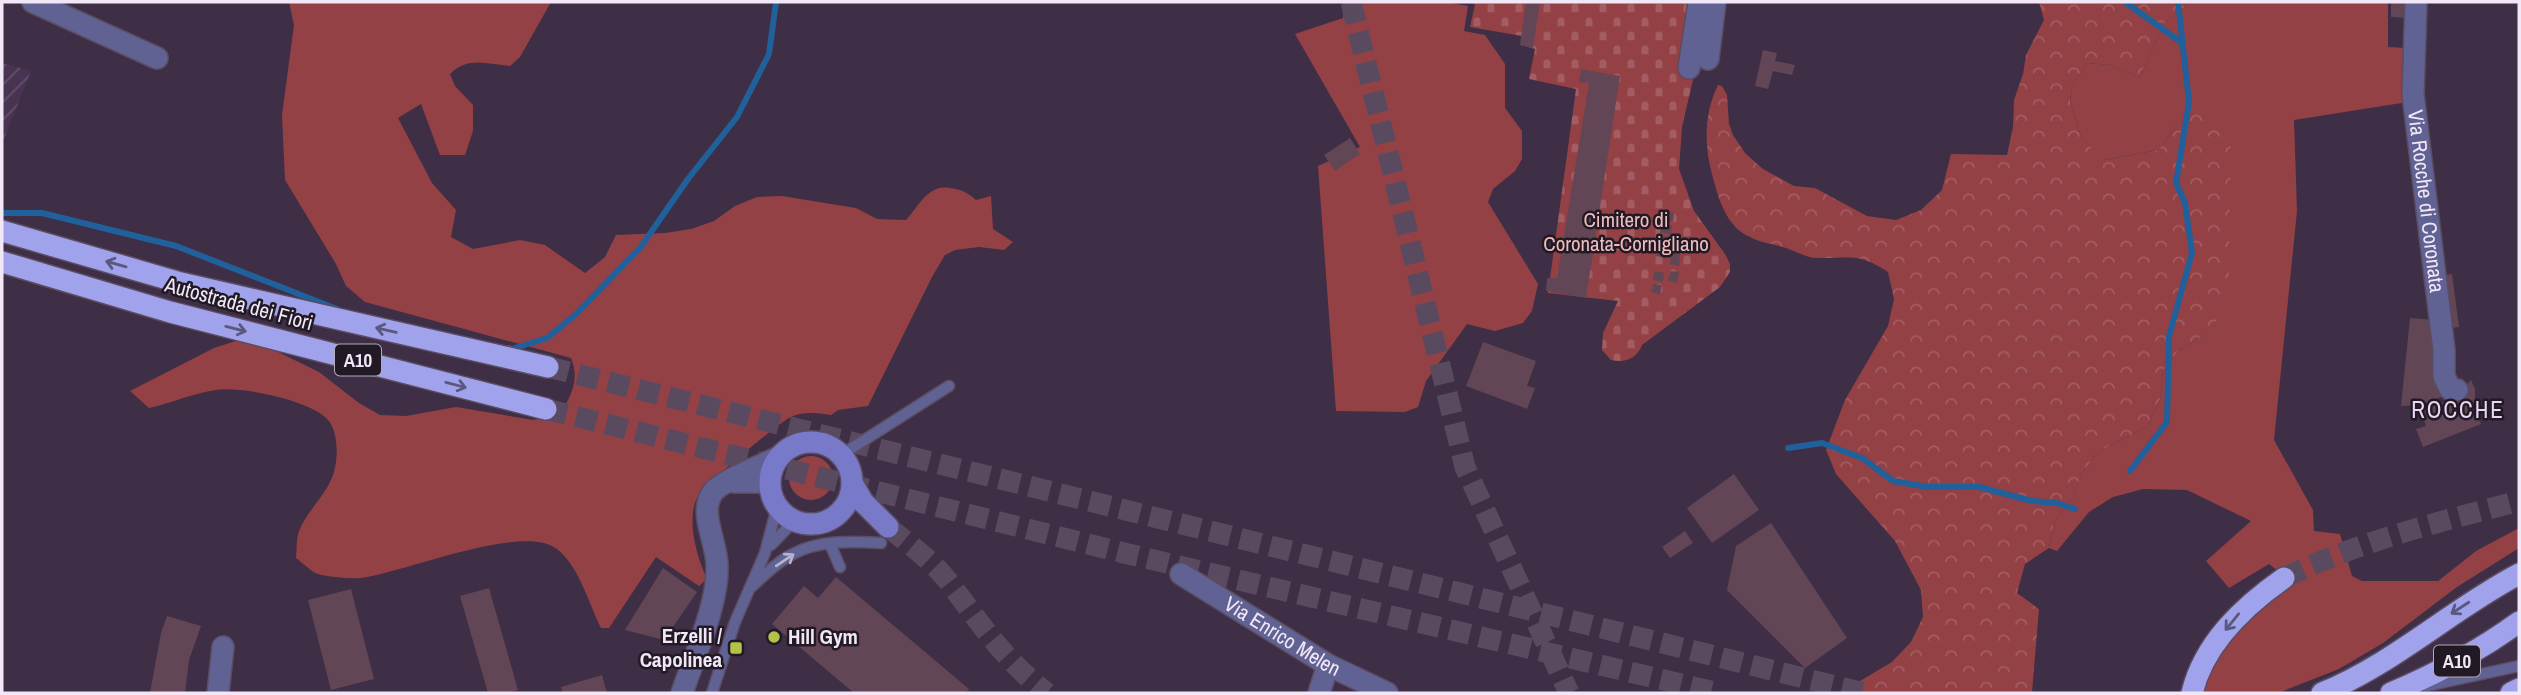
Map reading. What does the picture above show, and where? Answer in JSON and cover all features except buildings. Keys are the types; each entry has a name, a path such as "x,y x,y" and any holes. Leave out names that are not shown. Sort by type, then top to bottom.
{"highway":[{"name":"Autostrada dei Fiori","path":"2,231 181,283 548,367"},
{"name":"Autostrada dei Fiori","path":"2,262 170,312 546,408"},
{"path":"2322,693 2379,663 2463,606 2519,574"},
{"path":"2193,689 2215,644 2238,614 2284,578"},
{"name":"A10","path":"2393,693 2491,642 2519,622"},
{"path":"2511,693 2519,689"}],"street":[{"path":"33,2 157,58"},
{"path":"1699,2 1698,64 1715,2"},
{"name":"Via Rocche di Coronata","path":"2417,2 2413,94 2444,350 2444,376 2450,389 2457,390"},
{"path":"682,693 717,582 717,555 708,517 709,501 714,491 779,457 793,446 810,442 828,446 841,455 849,468 852,484 863,502 888,527 858,517 836,515"},
{"path":"779,457 769,482 786,514 818,523 836,515 848,500 852,484"},
{"path":"728,482 769,482"},
{"name":"Via Enrico Melen","path":"1181,574 1328,665 1387,693"},
{"path":"218,693 223,647"},
{"path":"1319,693 1328,665"}],"lane":[{"path":"841,455 949,386"},
{"path":"765,552 780,533 786,514"},
{"path":"712,693 747,591 786,514"},
{"path":"747,591 794,553 830,544 881,543"},
{"path":"830,544 840,567"},
{"path":"2437,693 2491,642"},
{"path":"2393,693 2519,666"}],"shaded area":[{"path":"2,63 31,71 2,144"}],"green space":[{"path":"289,2 551,2 520,57 510,66 471,63 450,74 455,86 473,105 473,131 465,155 440,155 421,104 398,118 432,183 456,210 451,237 473,249 520,240 545,245 585,273 605,257 616,235 691,229 714,221 735,206 757,197 782,196 856,208 877,219 906,220 925,197 942,188 967,193 976,200 991,196 993,229 1013,242 1004,250 979,247 955,250 945,255 868,406 838,410 831,415 804,413 789,418 710,483 696,500 693,509 697,550 707,579 699,586 656,557 609,628 601,628 572,566 557,549 541,542 518,541 492,545 360,578 318,574 296,558 299,531 327,488 335,466 335,435 324,416 296,402 243,390 207,391 149,408 130,391 214,348 239,340 272,349 319,372 359,403 380,415 406,416 456,407 533,420 561,414 571,394 575,373 571,358 365,302 346,286 336,264 285,180 282,115 294,25"},
{"path":"1343,2 1445,2 1468,6 1464,31 1485,35 1505,64 1505,108 1522,131 1522,159 1515,171 1493,189 1488,202 1538,284 1532,311 1523,323 1495,331 1467,324 1426,381 1418,407 1405,412 1336,411 1318,166 1360,147 1295,34 1343,18"},
{"name":"Cimitero di Coronata-Cornigliano","path":"1467,2 1692,2 1695,71 1682,127 1679,169 1694,211 1725,254 1730,264 1730,272 1720,287 1642,345 1630,359 1611,360 1602,350 1603,333 1618,301 1548,293 1576,89 1529,79 1535,49 1521,45 1522,36 1470,27 1475,4"},
{"path":"2039,2 2192,2 2165,22 2139,78 2111,65 2087,63 2072,85 2070,102 2082,139 2105,160 2158,150 2177,126 2202,109 2231,132 2229,277 2225,310 2204,335 2179,350 2163,371 2160,400 2147,427 2099,451 2082,473 2072,499 2054,522 2049,548 2025,564 2017,593 2039,609 2032,692 1840,693 1892,662 1911,642 1923,617 1921,590 1895,541 1836,474 1826,450 1845,400 1888,326 1894,299 1888,272 1869,262 1854,258 1809,257 1754,239 1735,226 1720,201 1709,163 1707,129 1713,96 1718,85 1722,86 1727,95 1729,124 1733,135 1745,153 1763,169 1794,186 1815,188 1867,216 1896,220 1921,210 1942,190 1951,154 2007,155 2013,127 2014,100 2026,55 2044,20"},
{"path":"2192,2 2388,2 2388,47 2406,48 2408,102 2294,120 2297,211 2274,440 2313,510 2314,531 2340,534 2352,576 2362,581 2438,581 2476,551 2519,528 2519,548 2457,587 2383,643 2339,669 2278,693 2203,693 2221,653 2234,635 2255,613 2294,583 2269,564 2229,588 2206,561 2251,521 2187,490 2143,489 2113,497 2089,512 2057,551 2049,548 2054,522 2072,499 2082,473 2099,451 2147,427 2160,400 2163,371 2179,350 2204,335 2177,126 2158,150 2104,160 2082,139 2070,102 2072,85 2087,63 2111,65 2139,78 2165,22"},
{"path":"811,456 826,463 833,478 826,493 811,500 796,493 789,478 796,463"}],"waterway":[{"path":"508,348 547,338 575,315 640,248 688,179 737,117 769,54 776,2"},
{"path":"2125,2 2182,43"},
{"path":"2130,471 2167,422 2169,336 2192,253 2185,203 2176,183 2189,102 2178,2"},
{"path":"2,213 42,213 176,246 337,309"},
{"path":"1788,448 1822,443 1862,458 1893,481 1928,487 1979,487 2075,509"}],"tunnel":[{"path":"1351,2 1465,467 1569,693"},
{"path":"548,367 1864,693"},
{"path":"546,409 1124,553 1719,693"},
{"path":"2284,578 2370,543 2519,501"},
{"path":"888,527 941,573 1005,654 1047,693"}],"place":[{"name":"Hill Gym","path":"774,637"},
{"name":"Erzelli / Capolinea","path":"736,648"}],"district":[{"name":"ROCCHE","path":"2458,410"}]}
